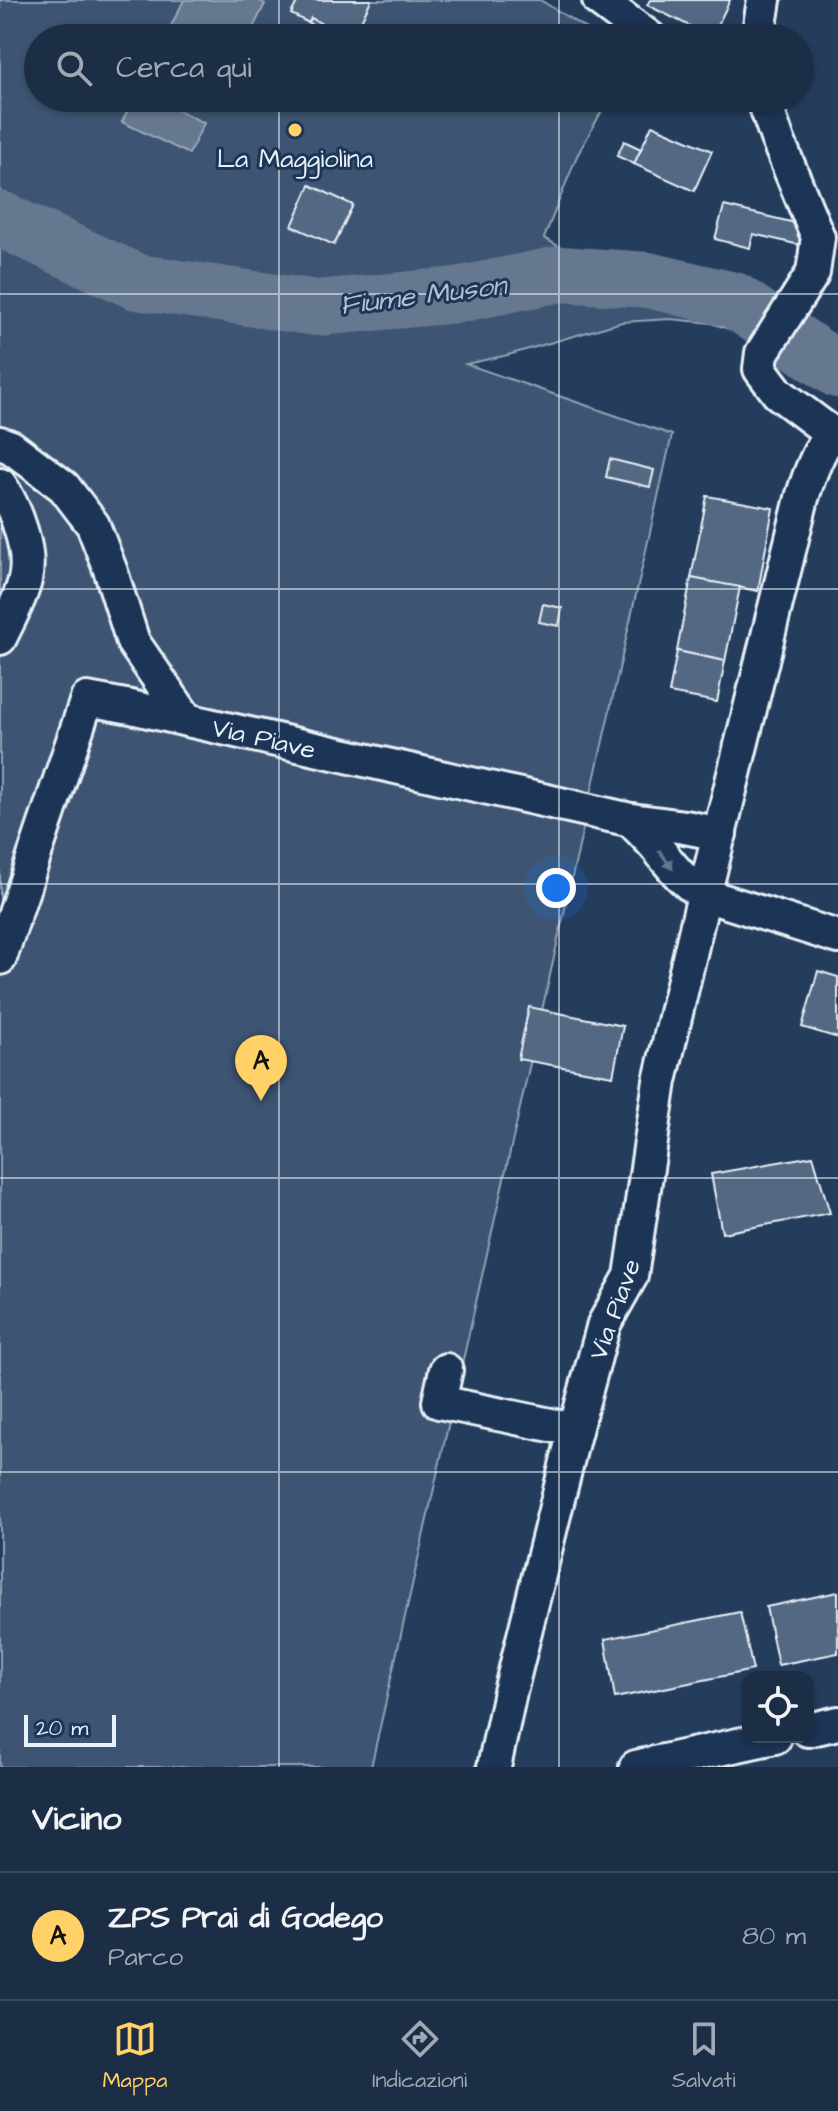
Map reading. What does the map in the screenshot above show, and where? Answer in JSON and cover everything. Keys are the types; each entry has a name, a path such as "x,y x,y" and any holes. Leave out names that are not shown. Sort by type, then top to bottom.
{"street":[{"path":"599,0 631,24"},
{"path":"760,24 764,0"},
{"path":"768,112 818,237 813,273 762,353 760,369 778,393 834,436"},
{"name":"Via Piave","path":"494,1767 575,1430 604,1324 631,1276 660,1081 802,498 822,446 834,436"},
{"name":"Via Piave","path":"0,443 11,447 64,487 93,525 133,642 187,720 626,819 720,834"},
{"path":"0,485 21,531 28,555 25,581 0,638"},
{"path":"0,958 87,699 187,720"},
{"path":"626,819 657,847 683,880 705,895 838,937"},
{"path":"446,1370 439,1402 575,1430"},
{"path":"814,1729 838,1723"},
{"path":"636,1767 747,1743"}],"shaded area":[{"path":"0,0 540,0 579,24 24,24 24,112 601,112 577,156 544,238 616,278 671,274 721,279 760,295 732,330 711,323 670,319 622,322 466,364 672,435 371,1767 0,1767"},
{"path":"184,0 258,0 265,4 255,24 172,24"},
{"path":"127,112 182,112 204,123 189,154 122,122"}],"building":[{"path":"298,0 371,0 360,24 322,24 311,18 309,23 291,14"},
{"path":"650,0 730,0 718,24 686,24 647,5"},
{"path":"652,125 712,151 694,191 634,164"},
{"path":"624,141 641,149 634,164 617,156"},
{"path":"310,185 353,205 334,245 292,226"},
{"path":"724,206 808,226 804,246 753,234 750,248 715,239"},
{"path":"610,459 654,470 650,487 606,477"},
{"path":"707,496 773,508 758,591 691,578"},
{"path":"691,578 740,587 725,661 677,651"},
{"path":"543,604 562,608 559,626 539,622"},
{"path":"677,651 725,661 717,702 669,693"},
{"path":"818,971 838,977 838,1038 802,1027"},
{"path":"529,1007 623,1026 613,1076 518,1059"},
{"path":"813,1156 830,1213 722,1233 711,1174"},
{"path":"838,1592 838,1653 778,1665 766,1607"},
{"path":"740,1612 753,1670 615,1698 605,1639"}],"waterway":[{"name":"Fiume Muson","path":"0,219 137,282 317,308 457,295 560,274 648,280 734,300 838,370"}],"place":[{"name":"La Maggiolina","path":"295,130"},
{"name":"ZPS Prai di Godego","path":"261,1101"}]}
